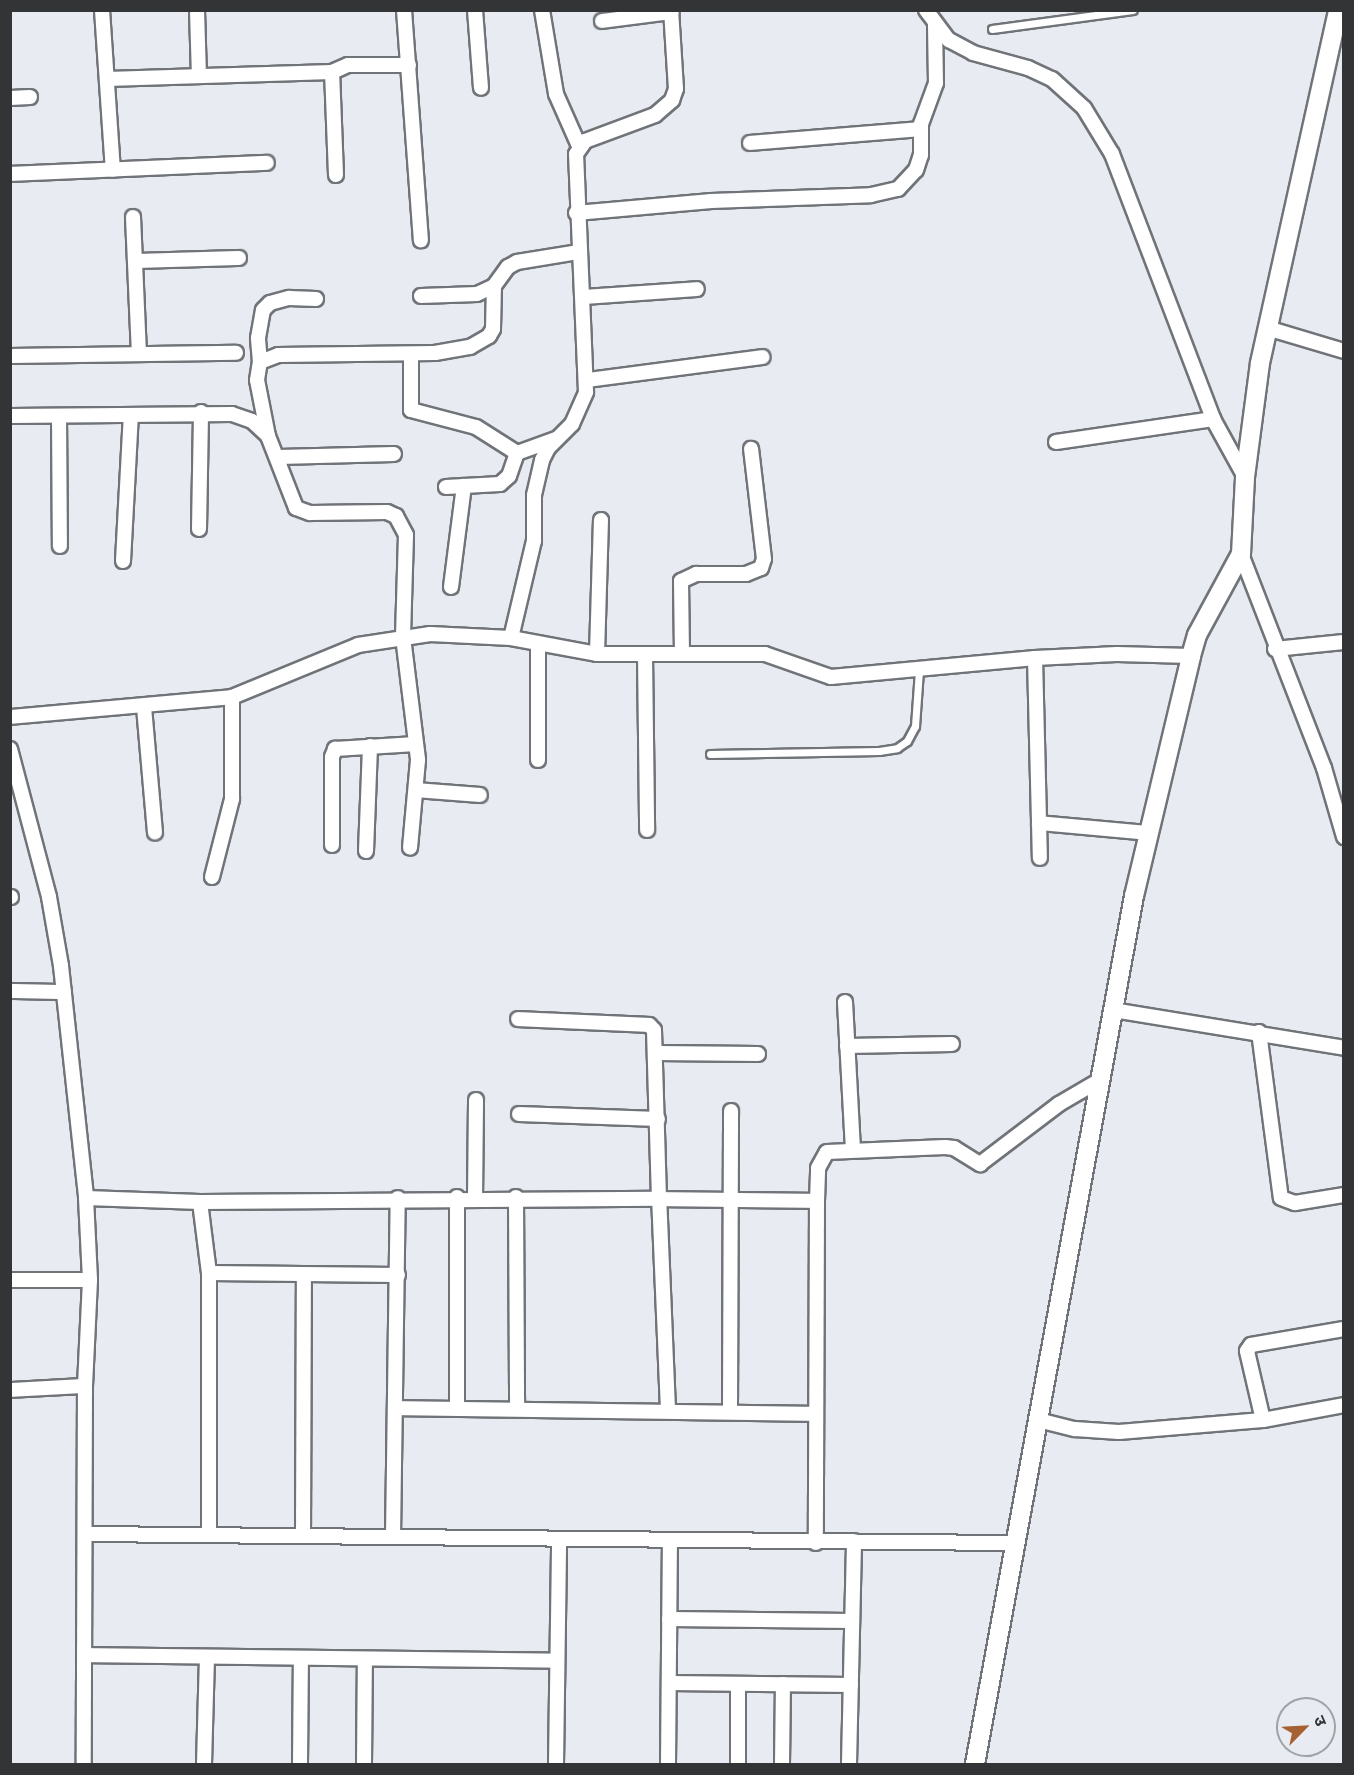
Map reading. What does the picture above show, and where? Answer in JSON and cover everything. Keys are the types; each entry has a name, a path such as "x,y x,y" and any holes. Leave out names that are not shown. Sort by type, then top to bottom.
{"street":[{"path":"102,10 113,170"},
{"path":"197,10 199,76"},
{"path":"404,10 421,240"},
{"path":"475,10 481,88"},
{"path":"511,638 534,541 538,476 548,448 581,408 588,380 584,297 576,213 579,146 556,94 542,10"},
{"path":"926,10 935,25 949,40 973,53 1028,68 1052,79 1084,108 1112,154 1213,419 1245,477"},
{"path":"1338,10 1267,328 1245,477 1241,554 1275,649 1324,768 1344,837"},
{"path":"579,146 655,115 672,100 675,89 671,11 602,21"},
{"path":"576,213 711,201 885,192 898,189 916,170 921,155 920,129 936,83 935,25"},
{"path":"107,79 332,72 348,65 409,65"},
{"path":"332,72 336,175"},
{"path":"10,98 30,98"},
{"path":"750,142 920,129"},
{"path":"10,174 267,163"},
{"path":"133,217 139,354"},
{"path":"421,296 477,294 494,286 508,267 518,262 579,252"},
{"path":"135,261 239,258"},
{"path":"260,362 278,355 411,354 454,351 489,336 494,323 494,286"},
{"path":"584,297 697,289"},
{"path":"316,299 290,298 270,303 264,310 258,338 260,362 258,387 268,436 279,457 290,499 303,512 387,512 396,516 406,535 403,637 416,744 416,790 410,848"},
{"path":"1267,328 1344,351"},
{"path":"10,356 236,353"},
{"path":"411,354 411,410 463,422 495,436 518,453"},
{"path":"588,380 762,357"},
{"path":"10,416 201,412 242,417 268,436"},
{"path":"199,529 201,412"},
{"path":"123,561 131,415"},
{"path":"59,416 60,546"},
{"path":"1056,442 1213,419"},
{"path":"446,487 500,484 508,476 518,453 558,438"},
{"path":"682,653 681,581 696,574 755,573 761,568 764,559 751,449"},
{"path":"279,457 394,454"},
{"path":"451,588 464,486"},
{"path":"597,654 601,520"},
{"path":"975,1764 1113,1010 1149,833 1197,635 1241,554"},
{"path":"10,717 144,707 232,697 358,645 430,634 511,638 538,645 597,654 765,654 831,677 1035,658 1117,654 1191,656"},
{"path":"1275,649 1344,642"},
{"path":"538,645 538,760"},
{"path":"645,655 647,830"},
{"path":"1035,658 1040,858"},
{"path":"212,878 232,799 232,697"},
{"path":"144,707 155,832"},
{"path":"332,845 332,757 335,749 416,744"},
{"path":"366,851 370,746"},
{"path":"10,749 49,897 64,992 86,1198 90,1280 85,1386 84,1764"},
{"path":"416,790 480,795"},
{"path":"1039,823 1149,833"},
{"path":"10,991 64,992"},
{"path":"845,1002 853,1149"},
{"path":"1113,1010 1259,1032 1344,1048"},
{"path":"518,1019 649,1024 654,1030 657,1053 659,1199 668,1410"},
{"path":"1259,1032 1281,1198 1295,1203 1344,1195"},
{"path":"847,1046 952,1044"},
{"path":"657,1053 758,1054"},
{"path":"816,1543 820,1157 834,1150 954,1148 980,1164 1059,1104 1100,1080"},
{"path":"475,1198 476,1100"},
{"path":"730,1411 731,1111"},
{"path":"519,1114 658,1119"},
{"path":"86,1198 200,1202 457,1197 818,1201"},
{"path":"457,1197 457,1409"},
{"path":"516,1197 517,1410"},
{"path":"393,1537 398,1198"},
{"path":"200,1202 209,1273 209,1535"},
{"path":"209,1273 398,1275"},
{"path":"303,1536 304,1274"},
{"path":"10,1280 90,1280"},
{"path":"1263,1420 1247,1352 1251,1345 1344,1329"},
{"path":"10,1390 85,1386"},
{"path":"1038,1420 1075,1429 1119,1432 1263,1420 1344,1405"},
{"path":"395,1408 668,1410 816,1414"},
{"path":"86,1534 816,1543 854,1541 1016,1543"},
{"path":"556,1764 559,1539"},
{"path":"668,1764 670,1540"},
{"path":"849,1764 854,1541"},
{"path":"669,1619 852,1621"},
{"path":"84,1655 557,1661"},
{"path":"204,1764 207,1657"},
{"path":"300,1764 301,1658"},
{"path":"364,1764 365,1659"},
{"path":"669,1683 851,1685"},
{"path":"738,1684 738,1764"},
{"path":"782,1764 783,1684"}],"lane":[{"path":"992,29 1132,10"},
{"path":"710,754 879,751 897,748 907,741 915,726 919,670"}]}
